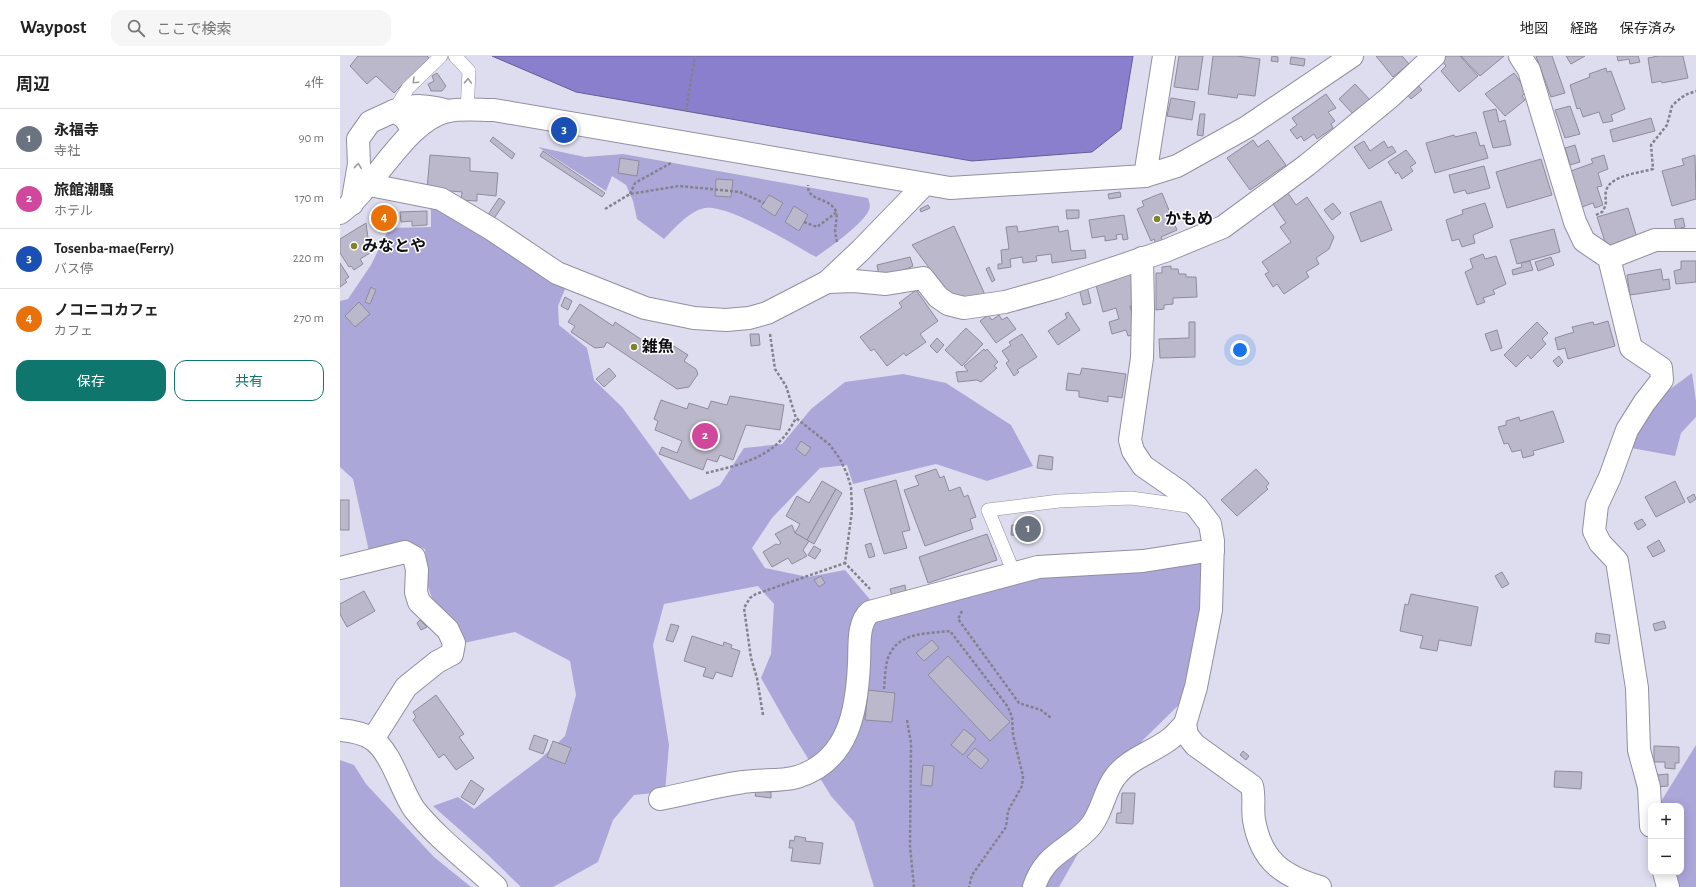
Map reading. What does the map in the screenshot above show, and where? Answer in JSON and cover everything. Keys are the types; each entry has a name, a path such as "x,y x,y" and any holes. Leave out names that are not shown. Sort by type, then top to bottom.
{"street":[{"path":"1144,176 1164,56"},
{"path":"346,208 359,164 358,140 370,122 409,106 432,107 458,111 494,110 924,185 950,188 1144,176 1177,166 1247,127 1352,56"},
{"path":"827,282 854,281 886,284 923,278 938,297 948,304 964,308 1005,302 1055,288 1165,251 1223,227 1307,164 1388,98 1434,56"},
{"path":"1520,56 1529,70 1575,222 1584,241 1609,258 1627,338 1631,348 1662,368 1662,380 1644,403 1627,430 1610,477 1597,505 1594,531 1600,544 1617,561 1638,688 1640,750 1649,787 1650,803"},
{"path":"394,111 405,118 413,131"},
{"path":"346,208 370,185 413,131 429,120 458,111"},
{"path":"370,185 441,199 493,230 557,273 645,308 694,318 726,320 748,318 767,313 827,282 924,185"},
{"path":"1609,258 1655,240 1696,240"},
{"path":"1142,258 1144,309 1142,358 1130,440 1133,451 1143,466 1179,491 1197,507 1210,524 1213,541 1211,610 1196,687 1185,724 1187,735 1195,745 1252,786 1255,796 1254,818 1257,834 1264,848 1279,869 1294,878 1320,887"},
{"path":"660,799 744,782 796,777 809,772 829,759 849,730 858,692 861,630 864,617 870,612 1038,567 1143,561 1213,550"},
{"path":"340,568 405,552 414,557 417,570 416,592 418,602 448,630 454,643 452,654 437,662 406,687 373,739"},
{"path":"1034,887 1049,859 1080,838 1090,827 1102,807 1115,777 1127,766 1170,739 1185,724"},
{"path":"340,730 359,733 373,739 386,755 414,808 433,829 496,887"},
{"path":"1665,875 1668,887"}],"lane":[{"path":"394,111 408,88 441,56"},
{"path":"455,56 469,71 458,111"},
{"path":"1014,573 988,510 1059,501 1131,498 1197,507"}],"path":[{"path":"686,111 695,56"},
{"path":"1575,222 1602,212 1607,201 1606,192 1610,184 1616,180 1653,169 1651,145 1667,125 1672,106 1685,95 1696,91"},
{"path":"630,194 635,183 675,160 675,141"},
{"path":"812,165 808,188 813,197 831,205 837,212 835,232 837,243 851,259"},
{"path":"605,209 630,194 678,186 740,192 764,203"},
{"path":"804,222 817,227 837,212"},
{"path":"767,313 776,369 786,386 796,418 830,445 840,459 847,474 851,487 852,511 845,563"},
{"path":"706,473 734,466 767,451 782,439 796,418"},
{"path":"845,563 888,608"},
{"path":"763,715 757,678 751,658 744,608 745,604 756,594 845,563"},
{"path":"969,606 962,611 958,619 1015,699 1019,703 1041,710 1051,718"},
{"path":"884,689 888,659 894,646 904,638 911,635 950,631 1008,707 1012,717 1013,735 1023,776 1022,786 1008,811 1006,827 972,875 969,887"},
{"path":"907,720 910,742 910,846 914,887"}],"shaded area":[{"path":"492,56 1133,56 1121,129 1092,152 972,161 576,92"},
{"path":"538,147 585,157 623,154 868,198 870,208 866,216 853,229 816,257 744,218 715,208 705,208 688,216 664,239 637,219 633,201 626,185 612,176 606,191"},
{"path":"431,204 483,232 565,289 558,306 559,325 587,348 594,380 622,407 690,500 720,485 744,448 782,444 811,409 845,382 903,374 946,383 1011,425 1033,466 987,481 936,464 853,484 847,465 820,468 772,518 752,548 765,568 808,577 845,570 884,616 1043,573 1205,562 1205,612 1190,694 1142,741 1059,887 874,887 854,822 831,796 791,731 761,678 771,654 774,604 758,586 664,604 653,645 669,745 665,792 634,795 613,820 598,862 553,887 521,887 487,854 433,806 458,797 474,809 539,760 565,736 576,695 570,661 515,632 464,643 442,616 432,598 425,579 427,570 425,549 409,543 370,556 353,479 340,467 340,301 348,299 371,265 389,228 431,227"},
{"path":"1692,373 1696,401 1696,417 1681,433 1675,456 1631,448 1645,417 1658,398"},
{"path":"1696,745 1696,887 1676,887 1674,875 1684,875 1684,803 1660,803"},
{"path":"340,760 354,765 366,784 434,857 471,887 340,887"}],"building":[{"path":"358,56 427,56 429,58 394,93 376,76 367,84 350,66"},
{"path":"1179,56 1203,56 1198,90 1174,87"},
{"path":"1213,56 1237,56 1260,59 1255,96 1238,94 1237,98 1208,94"},
{"path":"1272,56 1278,57 1278,62 1271,61"},
{"path":"1376,56 1402,56 1409,64 1393,77"},
{"path":"1447,56 1460,56 1478,76 1459,92 1441,71 1446,66 1441,60"},
{"path":"1461,56 1504,56 1480,76"},
{"path":"1536,56 1552,56 1565,93 1551,97"},
{"path":"1566,56 1585,56 1571,64"},
{"path":"1617,56 1638,56 1640,62 1630,64 1629,59 1618,61"},
{"path":"1658,56 1683,56 1688,78 1662,83 1661,81 1652,83 1648,58"},
{"path":"1291,57 1305,59 1304,66 1290,64"},
{"path":"1606,68 1607,72 1611,71 1625,109 1611,115 1613,121 1603,123 1599,112 1583,117 1580,108 1577,109 1570,85 1590,77 1589,74"},
{"path":"437,73 446,86 442,91 431,91 428,84 434,81 432,76"},
{"path":"1514,73 1527,91 1522,96 1525,100 1505,116 1485,94"},
{"path":"1416,83 1422,90 1411,99 1405,92"},
{"path":"1355,84 1371,101 1355,116 1339,99"},
{"path":"1326,94 1336,108 1328,112 1335,121 1331,124 1333,128 1317,139 1314,134 1304,141 1301,136 1297,139 1290,130 1297,125 1292,118"},
{"path":"1171,98 1195,102 1192,120 1167,116"},
{"path":"1570,106 1580,134 1565,138 1555,110"},
{"path":"1496,109 1499,122 1505,120 1511,145 1493,148 1483,112"},
{"path":"1200,114 1205,114 1203,136 1197,135"},
{"path":"1651,118 1655,131 1613,142 1610,130"},
{"path":"1476,132 1480,146 1484,145 1488,158 1435,173 1426,143 1454,135 1455,137"},
{"path":"493,137 515,154 512,159 490,141"},
{"path":"1253,140 1258,147 1268,140 1286,165 1250,190 1227,158"},
{"path":"1364,141 1370,151 1384,141 1388,148 1392,146 1396,152 1369,169 1354,147"},
{"path":"1575,145 1580,162 1570,165 1565,148"},
{"path":"1406,150 1416,163 1410,167 1413,171 1402,179 1398,172 1396,174 1388,162"},
{"path":"543,151 605,193 602,197 540,156"},
{"path":"430,155 470,158 470,171 498,173 496,196 477,194 477,201 461,200 462,192 427,189"},
{"path":"1604,155 1608,169 1598,173 1602,186 1597,187 1603,205 1595,208 1593,203 1582,207 1572,191 1577,189 1571,171 1593,163 1591,159"},
{"path":"1695,155 1696,199 1672,206 1662,171 1684,165 1682,159"},
{"path":"620,158 639,161 637,176 618,173"},
{"path":"1541,159 1552,195 1507,208 1496,172"},
{"path":"1484,166 1490,188 1467,194 1465,190 1454,193 1449,175"},
{"path":"716,179 733,180 731,197 715,196"},
{"path":"1120,192 1121,197 1109,199 1108,194"},
{"name":"かもめ","path":"1162,193 1177,230 1161,237 1163,241 1156,244 1154,239 1151,241 1137,209 1144,206 1142,201"},
{"path":"1288,193 1296,205 1307,197 1334,237 1329,249 1316,258 1319,264 1306,272 1309,277 1284,294 1277,284 1273,287 1265,274 1269,272 1262,262 1291,242 1280,227 1286,223 1273,204"},
{"path":"769,195 783,203 775,216 761,207"},
{"path":"499,198 505,202 493,220 487,216"},
{"path":"1381,201 1392,230 1361,242 1350,213"},
{"path":"1333,203 1341,213 1332,220 1324,210"},
{"path":"1485,203 1493,227 1473,235 1475,243 1462,247 1459,239 1452,241 1446,220 1463,214 1462,210"},
{"path":"928,205 930,208 921,212 920,209"},
{"path":"794,206 808,215 799,231 785,222"},
{"path":"1628,208 1637,238 1607,248 1597,217"},
{"path":"1066,210 1079,210 1079,218 1067,219"},
{"path":"390,211 393,217 379,225 375,218"},
{"path":"427,211 427,225 412,226 412,221 401,222 400,212"},
{"path":"1124,215 1128,239 1123,240 1122,234 1116,235 1117,239 1105,241 1105,236 1092,238 1089,220"},
{"path":"1683,218 1685,227 1676,229 1674,220"},
{"name":"みなとや","path":"366,223 370,253 360,259 363,264 354,270 351,266 349,267 340,253 340,239"},
{"path":"954,226 986,297 951,297 912,245"},
{"path":"1017,226 1018,232 1058,226 1059,232 1068,230 1071,251 1085,250 1086,258 1052,263 1051,254 1036,256 1037,261 1023,263 1022,257 1010,259 1011,267 998,269 998,264 1002,264 1001,250 1009,249 1006,227"},
{"path":"1554,229 1560,252 1517,264 1510,240"},
{"path":"1483,254 1485,259 1496,256 1506,284 1493,290 1495,294 1483,298 1485,302 1477,305 1465,272 1473,268 1470,259"},
{"path":"910,257 913,266 899,272 879,276 877,265"},
{"path":"1551,257 1554,265 1538,271 1535,262"},
{"path":"1530,261 1533,270 1513,275 1512,270 1522,267 1521,263"},
{"path":"1681,261 1696,261 1696,282 1676,284 1674,271 1681,269"},
{"path":"340,263 349,277 345,280 347,282 340,287"},
{"path":"1171,266 1171,269 1178,269 1179,274 1186,274 1186,277 1196,277 1197,297 1173,298 1173,304 1164,305 1164,309 1156,310 1156,273 1162,273 1162,267"},
{"path":"989,267 995,280 992,282 986,269"},
{"path":"1661,269 1663,280 1669,279 1670,289 1630,295 1627,275"},
{"path":"1135,272 1137,304 1130,306 1137,334 1128,336 1126,330 1112,334 1109,322 1119,319 1116,308 1103,312 1096,285 1116,280 1115,277"},
{"path":"1087,286 1091,303 1083,305 1079,288"},
{"path":"371,287 376,290 370,304 365,302"},
{"path":"916,290 938,321 920,334 926,342 906,356 904,353 887,366 874,349 871,351 860,337 902,307 899,303"},
{"path":"565,297 572,301 568,310 561,306"},
{"path":"359,302 370,314 355,327 345,316"},
{"name":"雑魚","path":"580,304 613,326 615,322 660,352 663,347 670,352 674,346 688,355 684,361 696,369 698,374 689,387 677,389 607,342 604,347 595,348 571,332 575,326 568,322"},
{"path":"1068,312 1080,330 1058,345 1048,331 1067,318 1065,314"},
{"path":"988,315 992,320 999,315 1002,320 1007,317 1016,329 996,343 980,321"},
{"path":"1608,321 1615,346 1568,359 1565,348 1558,350 1555,338 1574,332 1572,327 1593,322 1594,325"},
{"path":"1189,322 1195,322 1195,357 1160,358 1159,339 1189,338"},
{"path":"1537,322 1548,333 1542,339 1546,344 1531,359 1528,355 1516,367 1504,355"},
{"path":"966,328 983,344 962,366 945,350"},
{"path":"1497,330 1502,348 1491,351 1485,334"},
{"path":"750,334 759,334 760,345 751,346"},
{"path":"1022,334 1037,357 1017,370 1019,372 1014,376 1006,363 1009,361 1002,351 1011,345 1009,342"},
{"path":"937,338 944,345 937,353 930,346"},
{"path":"984,349 985,351 987,349 998,362 994,366 997,368 981,382 977,380 958,382 956,372 968,371 964,366"},
{"path":"1559,356 1563,362 1558,367 1553,361"},
{"path":"609,368 616,376 604,387 596,379"},
{"path":"1082,368 1126,374 1122,398 1108,396 1108,402 1079,397 1079,391 1066,390 1068,373 1080,375"},
{"path":"730,396 784,405 780,430 746,425 733,460 720,455 717,462 707,459 703,470 659,454 662,447 677,453 682,441 655,430 658,421 654,419 661,400 687,409 689,403 708,409 711,401 727,405"},
{"path":"1553,411 1564,442 1533,451 1534,455 1523,458 1521,450 1512,452 1508,443 1504,444 1498,427 1506,425 1506,421 1519,417 1520,421"},
{"path":"801,441 811,448 805,456 796,449"},
{"path":"1039,455 1053,457 1052,470 1037,468"},
{"path":"936,469 940,478 944,476 949,491 960,487 964,497 968,495 976,517 970,519 973,529 925,546 904,490 919,485 915,476"},
{"path":"1256,469 1269,483 1266,487 1268,489 1237,516 1221,500"},
{"path":"896,480 910,530 902,532 907,548 884,554 864,489"},
{"path":"822,481 836,489 807,540 795,533 800,524 786,516 797,496 809,503"},
{"path":"1675,481 1685,502 1656,517 1645,497"},
{"path":"836,489 842,493 814,544 807,540"},
{"path":"1694,494 1696,499 1690,503 1687,498"},
{"path":"340,500 349,500 349,530 340,530"},
{"path":"1642,519 1646,525 1638,530 1634,523"},
{"path":"792,525 795,533 809,541 803,550 807,556 792,564 788,558 772,567 763,552 776,544 778,545 781,543 775,534"},
{"path":"1012,525 1025,526 1024,536 1011,535"},
{"path":"987,534 997,560 928,583 919,557"},
{"path":"1659,540 1665,551 1653,557 1647,547"},
{"path":"871,543 875,556 869,558 865,545"},
{"path":"814,546 821,550 815,559 808,555"},
{"path":"1502,572 1509,584 1502,588 1495,576"},
{"path":"821,576 825,583 819,587 814,580"},
{"path":"905,585 906,592 892,596 890,589"},
{"path":"364,591 375,611 347,627 340,614 340,604"},
{"path":"1411,594 1478,607 1471,646 1439,640 1437,651 1420,648 1423,636 1400,631 1405,604 1408,605"},
{"path":"420,620 427,627 421,630 417,623"},
{"path":"1664,621 1666,628 1655,631 1653,624"},
{"path":"671,624 679,626 673,642 666,640"},
{"path":"1596,633 1610,635 1609,644 1595,642"},
{"path":"692,636 723,646 724,642 732,645 731,648 740,651 732,677 716,672 713,679 703,676 706,668 684,661"},
{"path":"932,640 939,648 924,661 916,653"},
{"path":"948,656 1010,722 990,741 928,675"},
{"path":"868,690 895,693 892,722 865,720"},
{"path":"436,695 464,734 459,737 474,758 456,770 444,754 439,758 413,720 416,717 413,712"},
{"path":"964,729 976,739 963,755 951,745"},
{"path":"534,735 548,740 543,754 529,749"},
{"path":"553,741 571,748 565,764 547,757"},
{"path":"1654,746 1679,747 1679,763 1675,763 1675,769 1665,768 1665,762 1654,762"},
{"path":"975,748 989,760 981,769 967,757"},
{"path":"1243,751 1249,756 1246,760 1240,755"},
{"path":"923,765 934,766 932,786 921,785"},
{"path":"1555,771 1582,772 1581,789 1554,787"},
{"path":"1668,774 1668,786 1657,787 1657,775"},
{"path":"471,780 484,789 474,805 461,797"},
{"path":"756,791 771,792 771,798 755,796"},
{"path":"1122,793 1135,793 1133,824 1116,823 1117,813 1121,813"},
{"path":"795,836 806,838 805,841 823,843 820,864 791,861 793,848 789,848 790,840 794,841"}],"place":[{"name":"Tosenba-mae(Ferry)","path":"564,130"},
{"name":"ノコニコカフェ","path":"384,218"},
{"name":"かもめ","path":"1157,219"},
{"name":"みなとや","path":"354,246"},
{"name":"雑魚","path":"634,347"},
{"name":"旅館潮騒","path":"705,436"},
{"name":"永福寺","path":"1028,529"}]}
